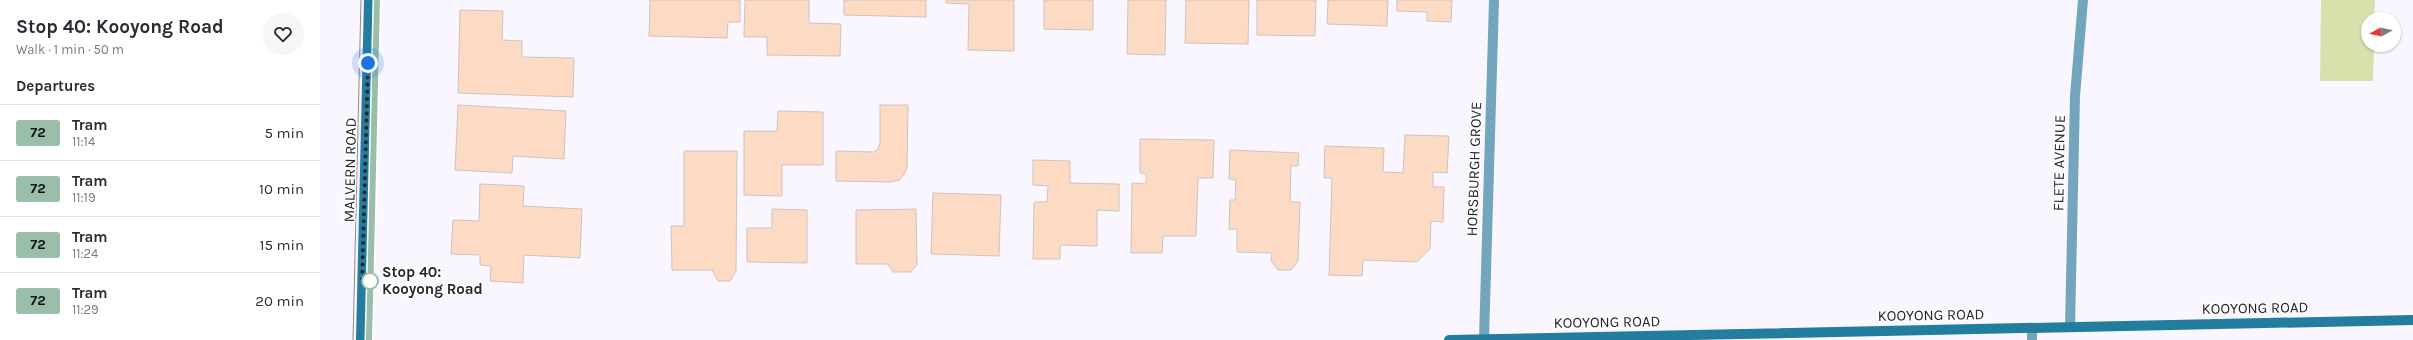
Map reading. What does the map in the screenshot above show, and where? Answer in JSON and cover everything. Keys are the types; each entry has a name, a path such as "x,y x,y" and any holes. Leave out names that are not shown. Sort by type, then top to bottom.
{"street":[{"name":"MALVERN ROAD","path":"361,340 369,0"},
{"name":"HORSBURGH GROVE","path":"1484,339 1494,0"},
{"name":"FLETE AVENUE","path":"2070,327 2075,96 2083,0"},
{"name":"KOOYONG ROAD","path":"1449,340 2413,320"},
{"path":"2032,328 2032,340"}],"green space":[{"path":"2321,0 2375,0 2374,12 2361,12 2361,52 2374,52 2373,81 2320,81"}],"building":[{"path":"650,0 740,0 740,22 728,22 727,38 649,36"},
{"path":"745,0 809,0 809,23 841,24 840,56 767,55 767,37 744,37"},
{"path":"844,0 926,0 926,17 844,15"},
{"path":"946,0 1014,0 1014,51 968,50 969,4 946,3"},
{"path":"1044,0 1093,0 1093,30 1044,29"},
{"path":"1128,0 1166,0 1165,55 1127,54"},
{"path":"1186,0 1249,0 1248,44 1185,43"},
{"path":"1257,0 1316,0 1315,36 1257,35"},
{"path":"1328,0 1388,0 1387,26 1327,24"},
{"path":"1397,0 1452,0 1451,22 1427,21 1427,12 1397,11"},
{"path":"460,10 503,11 502,40 522,41 522,57 574,58 573,97 458,93"},
{"path":"458,105 566,111 564,159 513,156 512,173 455,170"},
{"path":"880,105 908,105 907,168 904,175 899,180 891,182 836,181 836,151 874,152 878,149 880,143"},
{"path":"778,111 823,112 823,165 782,165 782,196 744,195 744,131 777,131"},
{"path":"1405,135 1449,136 1447,173 1433,172 1433,187 1444,187 1443,222 1431,221 1430,249 1417,262 1363,260 1362,276 1329,275 1332,178 1324,178 1325,146 1384,148 1383,172 1403,173"},
{"path":"1140,139 1214,140 1213,178 1198,178 1196,236 1163,236 1162,253 1131,253 1132,183 1146,184 1146,174 1140,173"},
{"path":"1230,150 1299,153 1298,166 1291,166 1290,202 1300,202 1298,261 1291,270 1278,270 1271,261 1272,253 1237,252 1237,229 1229,229 1230,200 1235,200 1236,180 1229,179"},
{"path":"684,151 737,151 736,271 730,281 718,281 712,270 672,270 671,226 684,226"},
{"path":"1033,160 1070,161 1070,183 1119,184 1119,211 1097,210 1097,246 1060,245 1060,259 1033,259 1034,202 1047,202 1048,186 1033,185"},
{"path":"480,184 524,186 523,206 582,209 580,258 524,255 523,283 490,281 491,266 480,265 480,255 451,254 453,220 479,221"},
{"path":"933,193 1001,195 999,256 931,254"},
{"path":"772,209 807,210 807,263 747,262 747,228 772,228"},
{"path":"916,209 917,265 911,272 893,272 888,264 856,264 856,210"}],"tram line":[{"path":"353,340 361,0"},
{"path":"369,340 377,0"},
{"name":"72","path":"369,340 377,0"}],"place":[{"name":"Stop 40: Kooyong Road","path":"370,281"}],"route":[{"path":"368,63 362,283 370,281"}]}
